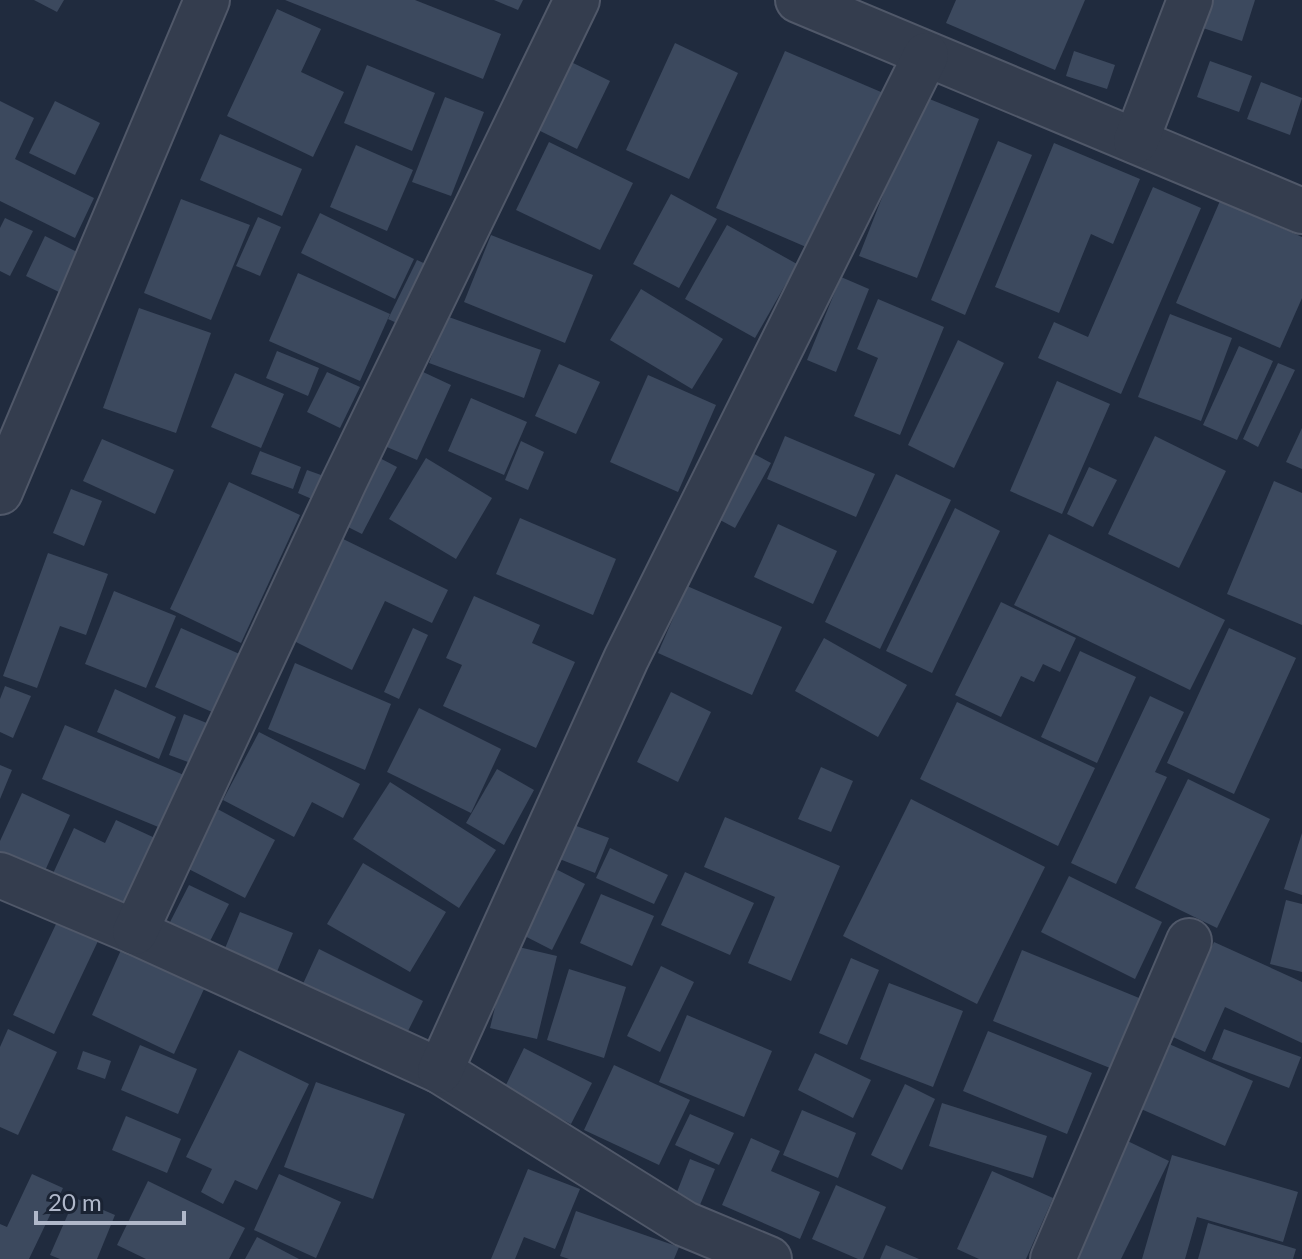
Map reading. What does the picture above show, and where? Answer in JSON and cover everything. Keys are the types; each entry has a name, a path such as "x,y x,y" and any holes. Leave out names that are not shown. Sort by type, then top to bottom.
{"street":[{"path":"0,492 207,0"},
{"path":"135,932 344,482 577,0"},
{"path":"798,0 1302,211"},
{"path":"1136,141 1190,0"},
{"path":"440,1071 626,659 926,55"},
{"path":"0,875 135,932 440,1071 685,1224 769,1259"},
{"path":"1053,1259 1189,941"}],"building":[{"path":"34,0 64,0 57,12"},
{"path":"285,0 415,0 501,34 483,79"},
{"path":"494,0 523,0 518,10"},
{"path":"956,0 1085,0 1055,70 946,23"},
{"path":"1199,0 1255,0 1242,41 1191,24"},
{"path":"277,9 321,29 301,72 344,92 313,157 227,116"},
{"path":"675,43 738,73 689,179 626,150"},
{"path":"785,51 888,95 820,253 716,208"},
{"path":"1074,51 1115,65 1107,89 1066,76"},
{"path":"567,60 610,81 577,149 534,128"},
{"path":"1210,61 1252,76 1239,112 1197,97"},
{"path":"367,65 435,93 412,151 344,123"},
{"path":"1261,82 1302,98 1290,135 1247,119"},
{"path":"922,96 979,119 917,278 859,256"},
{"path":"445,97 484,112 451,196 412,182"},
{"path":"0,101 34,118 15,159 94,198 75,238 0,201"},
{"path":"55,101 100,123 75,175 29,153"},
{"path":"220,134 302,169 282,216 200,180"},
{"path":"998,141 1032,155 965,315 931,300"},
{"path":"549,142 633,183 600,250 516,210"},
{"path":"1054,143 1140,179 1113,244 1091,234 1059,313 995,287"},
{"path":"356,145 413,170 387,231 330,207"},
{"path":"1153,187 1201,208 1121,394 1038,358 1054,322 1088,337"},
{"path":"671,194 717,219 679,288 633,264"},
{"path":"181,199 250,225 211,320 144,293"},
{"path":"1220,201 1302,237 1302,298 1280,348 1176,303"},
{"path":"320,213 414,259 395,299 301,253"},
{"path":"258,217 281,227 260,276 236,266"},
{"path":"5,218 33,231 10,276 0,271 0,228"},
{"path":"727,225 797,264 755,338 685,299"},
{"path":"491,235 593,275 565,343 464,302"},
{"path":"45,236 81,254 61,293 26,276"},
{"path":"417,260 441,271 412,330 388,319"},
{"path":"298,273 390,314 360,381 269,341"},
{"path":"841,277 869,289 836,372 807,360"},
{"path":"641,289 723,339 692,389 610,340"},
{"path":"878,299 944,327 900,435 854,416 878,358 857,349"},
{"path":"139,308 211,333 176,433 103,408"},
{"path":"1170,314 1232,338 1201,421 1138,397"},
{"path":"446,316 541,350 524,398 429,363"},
{"path":"958,340 1004,363 954,468 908,445"},
{"path":"1239,346 1273,361 1237,440 1203,425"},
{"path":"277,351 319,368 308,396 266,378"},
{"path":"1278,363 1295,370 1258,447 1243,439"},
{"path":"559,364 600,382 576,434 535,416"},
{"path":"408,365 451,385 417,460 373,441"},
{"path":"327,372 360,387 340,428 307,412"},
{"path":"235,373 284,394 261,448 211,427"},
{"path":"648,375 716,405 678,492 610,462"},
{"path":"1057,381 1110,404 1062,514 1010,491"},
{"path":"471,398 527,422 504,475 448,451"},
{"path":"1302,428 1302,469 1286,462"},
{"path":"785,436 875,474 856,517 767,479"},
{"path":"1155,436 1226,471 1179,568 1108,534"},
{"path":"102,439 174,470 155,514 83,481"},
{"path":"521,441 544,452 528,490 505,480"},
{"path":"743,448 771,463 735,528 707,513"},
{"path":"260,451 301,467 293,489 251,474"},
{"path":"370,453 397,467 362,534 336,521"},
{"path":"426,458 492,498 456,559 389,519"},
{"path":"1089,467 1117,480 1093,527 1067,514"},
{"path":"307,470 338,481 328,506 298,493"},
{"path":"896,474 951,500 880,649 825,622"},
{"path":"1274,481 1302,493 1302,625 1227,594"},
{"path":"229,482 300,515 241,643 170,609"},
{"path":"71,489 102,501 84,546 53,533"},
{"path":"955,508 1000,531 932,673 886,651"},
{"path":"520,518 616,559 593,615 496,574"},
{"path":"778,524 837,551 813,604 754,577"},
{"path":"1049,534 1225,620 1190,690 1014,605"},
{"path":"341,538 448,590 432,623 385,601 352,670 292,640"},
{"path":"48,553 108,574 86,635 60,626 37,688 3,676"},
{"path":"687,586 782,627 752,695 658,653"},
{"path":"114,591 176,616 146,688 85,664"},
{"path":"474,596 540,625 532,643 575,662 536,748 443,706 462,665 446,658"},
{"path":"1001,602 1076,638 1060,672 1043,664 1034,682 1021,676 1001,717 955,695"},
{"path":"181,628 253,660 228,719 155,687"},
{"path":"413,628 428,635 399,699 384,692"},
{"path":"1229,628 1296,658 1234,794 1167,763"},
{"path":"824,638 907,685 878,737 795,691"},
{"path":"1080,651 1136,677 1097,763 1041,737"},
{"path":"295,663 391,704 365,770 268,729"},
{"path":"5,686 31,696 13,738 0,732 0,699"},
{"path":"115,689 176,717 159,759 97,732"},
{"path":"671,692 711,712 678,782 637,762"},
{"path":"1150,696 1184,712 1155,772 1167,777 1116,884 1071,863"},
{"path":"957,702 1095,768 1058,846 920,779"},
{"path":"419,708 501,749 471,813 387,772"},
{"path":"184,714 222,729 207,769 169,755"},
{"path":"65,725 191,778 168,831 42,779"},
{"path":"259,732 360,784 343,818 312,802 294,837 223,800"},
{"path":"0,765 12,770 0,799"},
{"path":"821,767 853,781 831,832 798,819"},
{"path":"497,769 534,790 504,845 466,823"},
{"path":"1188,779 1270,819 1217,928 1135,888"},
{"path":"390,782 496,850 459,908 353,839"},
{"path":"22,793 70,815 44,873 0,853 0,841"},
{"path":"911,799 1045,867 977,1004 843,936"},
{"path":"210,805 275,840 245,898 179,864"},
{"path":"725,817 840,866 791,981 748,963 775,897 704,867"},
{"path":"116,820 155,838 121,913 50,880 74,828 105,843"},
{"path":"571,824 609,838 595,873 557,858"},
{"path":"1302,833 1302,895 1284,889"},
{"path":"610,848 668,875 654,904 596,878"},
{"path":"363,863 446,912 410,972 327,924"},
{"path":"548,865 585,884 552,950 515,931"},
{"path":"685,872 754,903 730,955 661,925"},
{"path":"1069,876 1162,922 1135,979 1041,932"},
{"path":"189,885 229,904 207,947 168,926"},
{"path":"601,894 654,916 632,966 580,943"},
{"path":"1286,900 1302,904 1302,972 1270,964"},
{"path":"240,912 293,933 274,979 221,958"},
{"path":"57,922 98,941 54,1034 13,1015"},
{"path":"1214,942 1302,982 1302,1043 1225,1007 1205,1052 1171,1036"},
{"path":"510,945 557,956 537,1039 490,1028"},
{"path":"319,949 423,1001 405,1037 302,986"},
{"path":"121,950 204,989 174,1054 92,1015"},
{"path":"1022,950 1144,1000 1115,1070 993,1021"},
{"path":"851,958 879,970 847,1045 819,1033"},
{"path":"661,966 694,982 660,1052 627,1036"},
{"path":"569,969 626,987 604,1058 547,1040"},
{"path":"889,983 963,1011 933,1087 860,1059"},
{"path":"687,1015 772,1051 744,1117 659,1082"},
{"path":"8,1029 57,1052 18,1135 0,1127 0,1047"},
{"path":"1224,1029 1301,1057 1289,1088 1212,1059"},
{"path":"988,1031 1092,1073 1067,1134 963,1091"},
{"path":"1160,1040 1253,1081 1225,1146 1132,1105"},
{"path":"140,1045 197,1069 178,1114 121,1090"},
{"path":"524,1048 592,1083 571,1124 504,1089"},
{"path":"239,1050 309,1084 257,1190 235,1180 223,1204 201,1192 212,1169 186,1157"},
{"path":"83,1051 111,1061 105,1079 77,1069"},
{"path":"815,1053 871,1080 853,1118 798,1090"},
{"path":"614,1065 690,1100 659,1165 584,1130"},
{"path":"316,1082 405,1114 373,1199 284,1167"},
{"path":"905,1084 935,1099 902,1170 871,1155"},
{"path":"942,1103 1047,1136 1033,1178 929,1146"},
{"path":"802,1110 856,1133 838,1178 783,1155"},
{"path":"690,1114 734,1133 719,1165 675,1145"},
{"path":"126,1116 181,1139 167,1173 112,1150"},
{"path":"1113,1134 1169,1161 1121,1259 1079,1259 1057,1249"},
{"path":"751,1138 780,1151 771,1171 820,1192 800,1239 722,1205"},
{"path":"1172,1155 1298,1192 1283,1242 1197,1217 1185,1259 1142,1259"},
{"path":"690,1159 715,1169 697,1212 673,1202"},
{"path":"528,1169 580,1189 555,1249 524,1237 515,1259 491,1259"},
{"path":"992,1171 1053,1198 1026,1259 979,1259 957,1249"},
{"path":"32,1174 63,1188 29,1259 0,1259 0,1224 7,1227"},
{"path":"279,1174 341,1202 316,1258 254,1230"},
{"path":"148,1181 245,1228 229,1259 146,1259 117,1245"},
{"path":"836,1185 886,1207 863,1259 812,1239"},
{"path":"75,1198 115,1215 97,1259 60,1259 50,1255"},
{"path":"576,1211 679,1247 674,1259 569,1259 560,1256"},
{"path":"1208,1223 1296,1249 1293,1259 1198,1259"},
{"path":"257,1237 299,1259 245,1259"},
{"path":"886,1245 919,1259 880,1259"}]}
